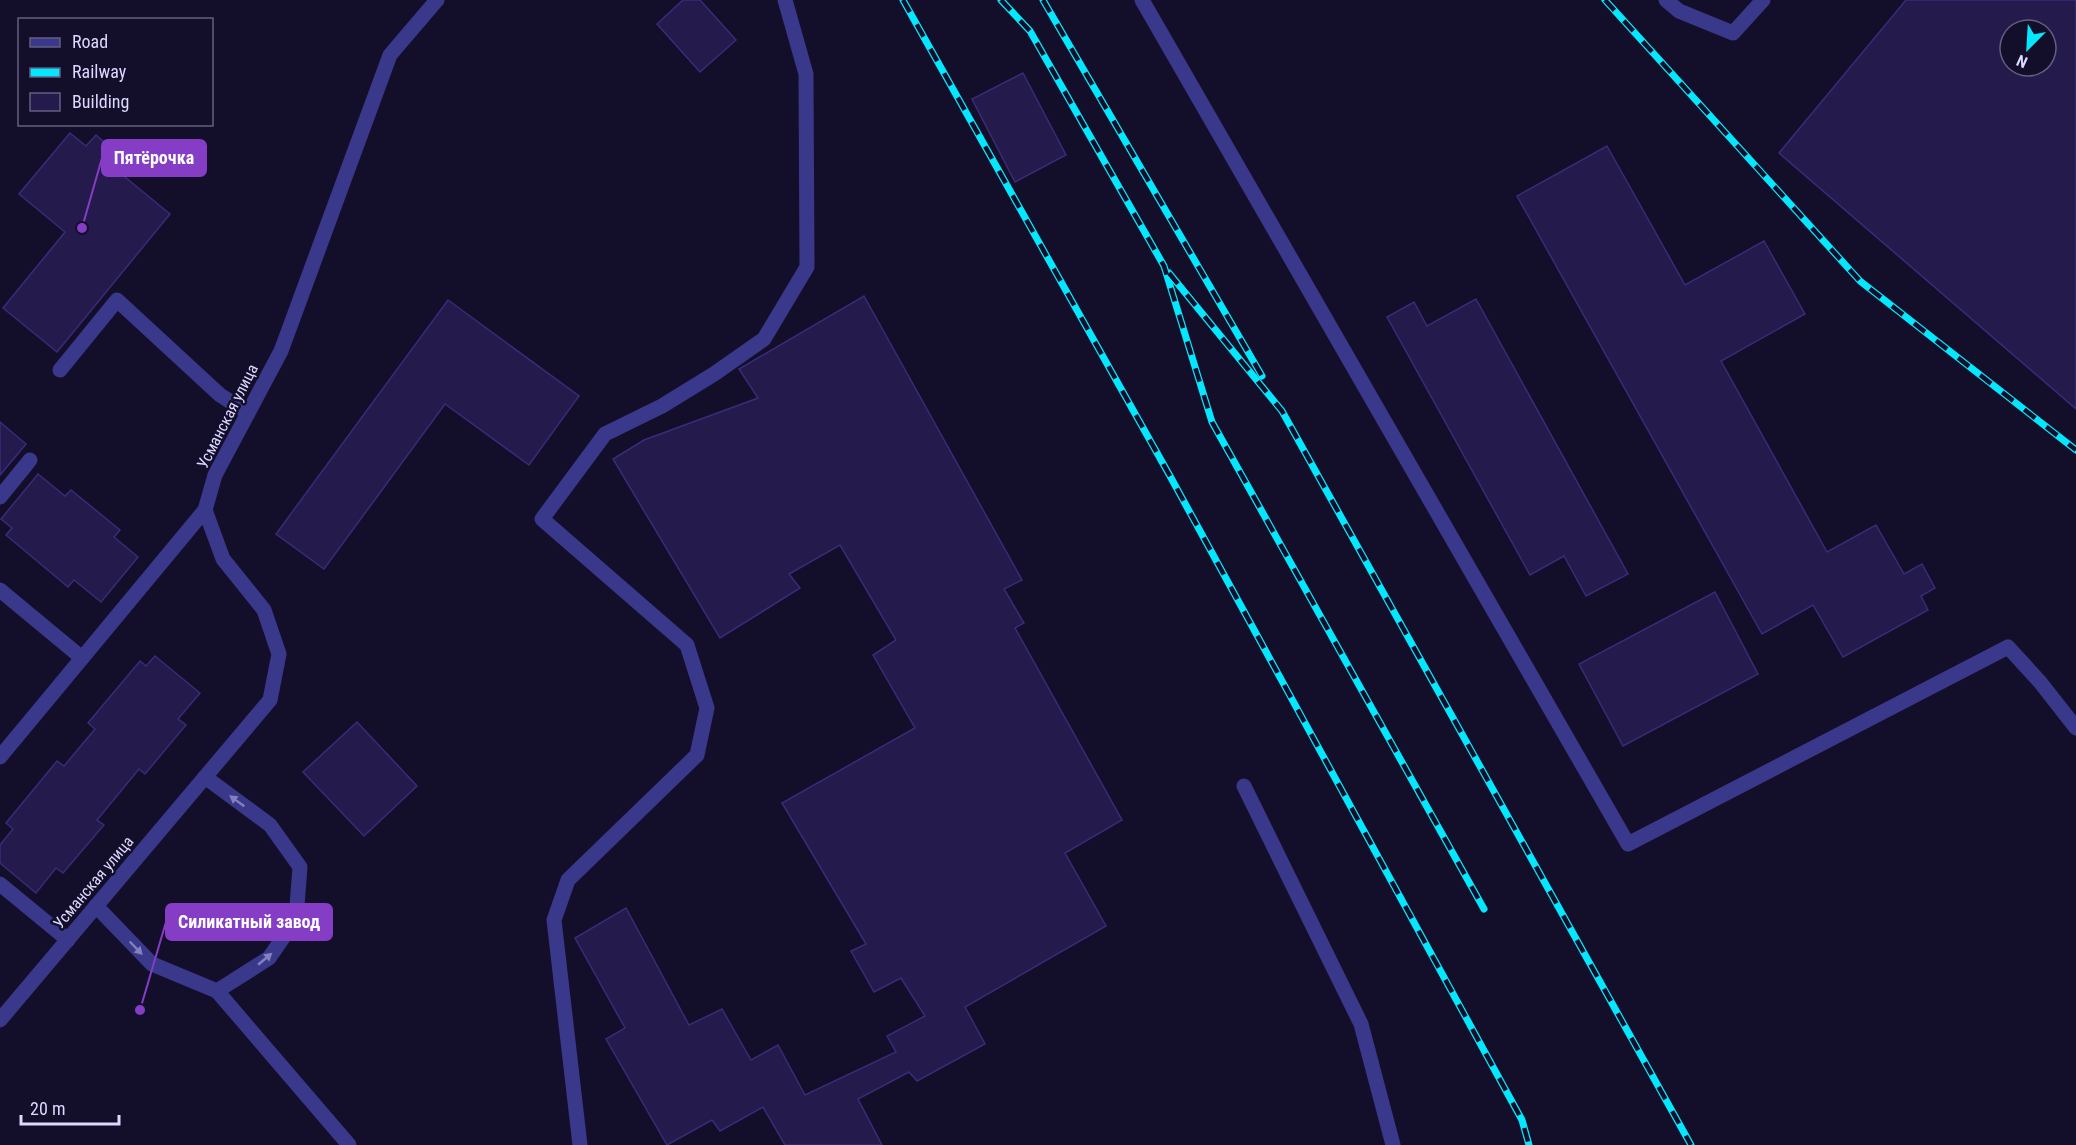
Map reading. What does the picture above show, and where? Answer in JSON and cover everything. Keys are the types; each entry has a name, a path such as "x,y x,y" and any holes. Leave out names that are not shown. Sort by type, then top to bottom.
{"street":[{"name":"Усманская улица","path":"0,1020 270,700 279,654 264,610 223,559 205,510 215,475 281,351 390,55 437,0"},
{"path":"580,1145 554,920 568,880 697,755 707,708 687,645 542,519 605,434 662,406 714,375 764,339 807,267 806,74 785,0"},
{"path":"1142,0 1628,844 2008,647 2040,682 2076,728"},
{"path":"1666,0 1679,11 1733,33 1763,0"},
{"path":"60,370 117,300 220,395 248,413"},
{"path":"0,497 30,460"},
{"path":"0,757 205,510"},
{"path":"0,590 82,658"},
{"path":"205,777 270,825 300,867 296,919 269,958 217,991"},
{"path":"1244,786 1361,1024 1393,1145"},
{"path":"0,884 68,940"},
{"path":"96,906 152,964 217,991 349,1145"}],"building":[{"path":"683,0 700,0 736,40 700,72 657,24"},
{"path":"1906,0 2076,0 2076,409 1779,153"},
{"path":"1023,73 1066,155 1015,182 972,99"},
{"path":"70,133 86,146 96,135 112,149 103,159 170,214 57,352 3,308 65,232 19,194"},
{"path":"1607,146 1685,285 1764,241 1805,314 1721,361 1827,552 1876,525 1904,574 1922,564 1935,588 1921,596 1928,610 1843,657 1813,605 1762,634 1517,196"},
{"path":"864,296 1022,580 1004,589 1024,623 1015,628 1122,820 1065,853 1106,926 965,1007 985,1044 917,1081 909,1072 858,1099 882,1145 785,1145 763,1107 720,1131 712,1120 667,1145 606,1039 625,1028 575,938 626,908 689,1025 722,1009 751,1060 778,1045 805,1095 896,1052 887,1036 925,1016 901,978 874,992 851,951 866,944 782,803 915,728 873,655 896,640 840,545 789,574 800,588 720,638 613,459 644,440 758,398 739,369"},
{"path":"1476,299 1628,574 1586,596 1564,556 1530,575 1387,317 1414,302 1427,326"},
{"path":"448,300 579,396 529,465 445,404 324,569 276,534"},
{"path":"0,422 26,444 0,475"},
{"path":"38,474 65,496 71,490 120,530 114,537 138,557 101,602 74,580 68,587 6,535 12,528 1,519"},
{"path":"1715,592 1758,674 1623,746 1579,664"},
{"path":"155,656 200,693 178,719 186,725 145,774 139,769 97,820 104,825 63,873 56,868 36,893 0,863 0,845 13,829 6,823 57,761 64,766 95,729 88,723 140,661 146,666"},
{"path":"357,722 417,786 364,836 303,772"}],"railway":[{"path":"903,0 1170,476 1522,1120 1529,1145"},
{"path":"1001,0 1030,31 1164,266 1212,422 1484,909"},
{"path":"1043,0 1262,376"},
{"path":"1605,0 1860,281 2076,450"},
{"path":"1169,273 1282,411 1691,1145"}],"place":[{"name":"Пятёрочка","path":"82,228"},
{"name":"Силикатный завод","path":"140,1010"}]}
